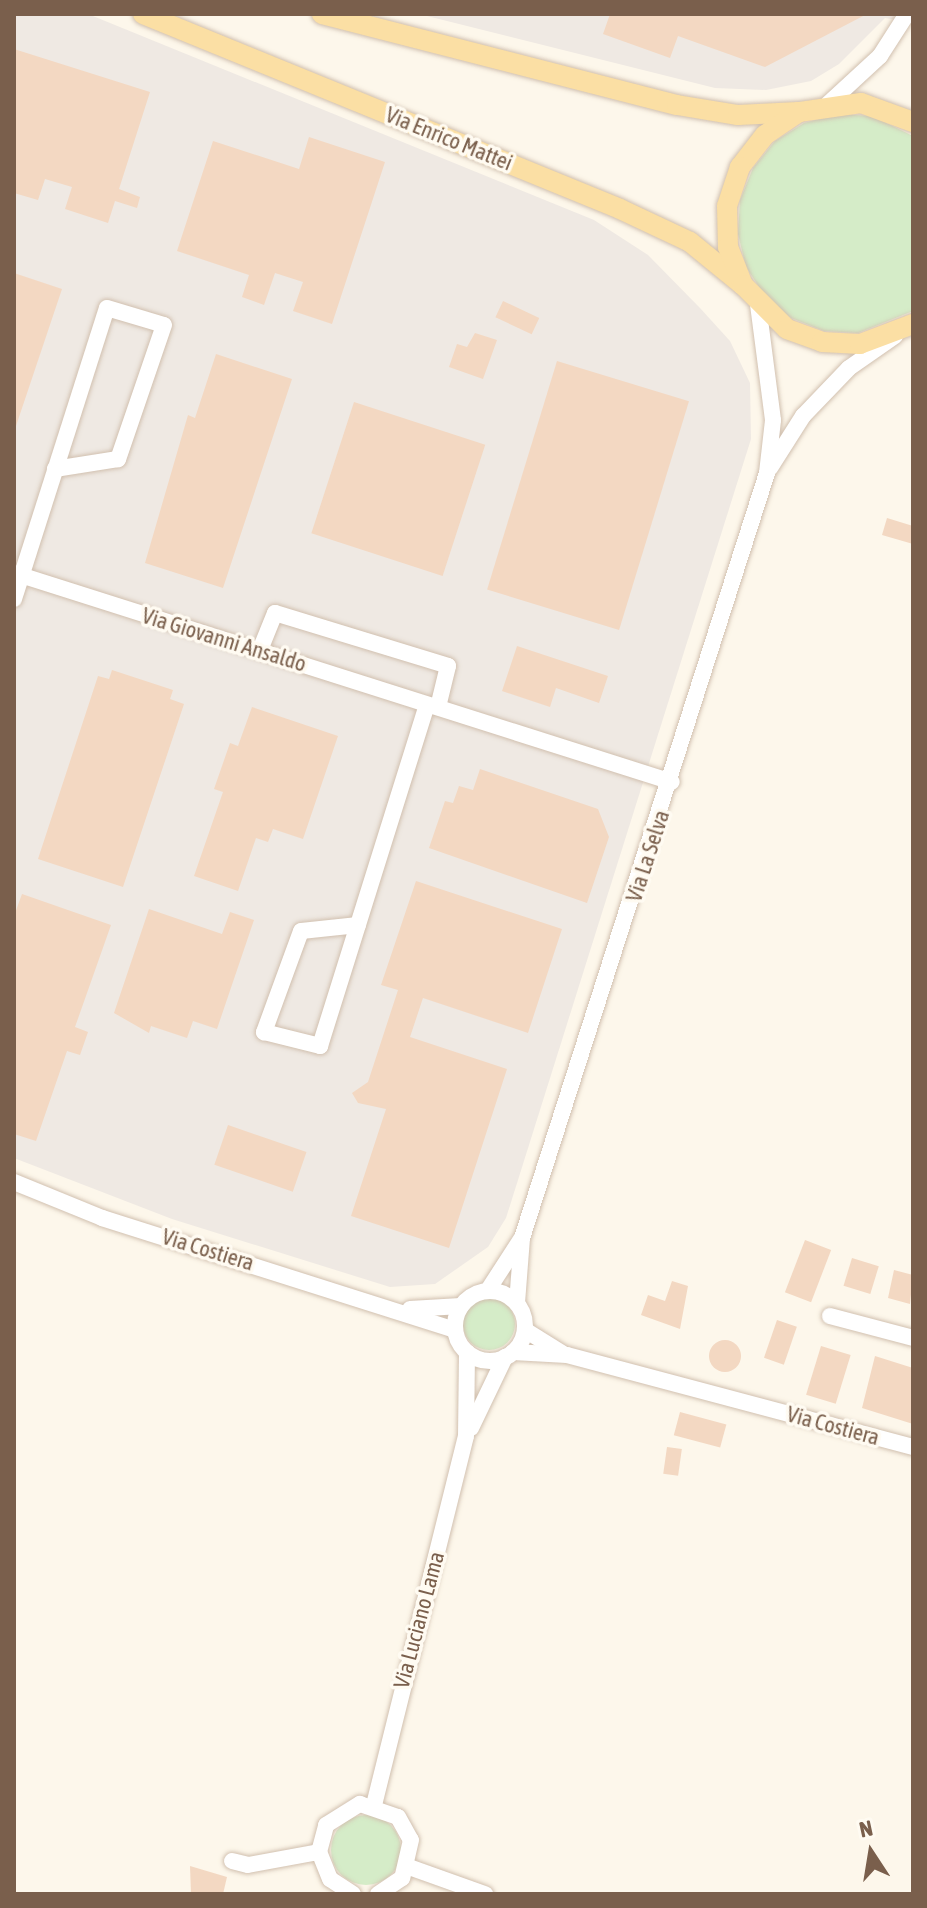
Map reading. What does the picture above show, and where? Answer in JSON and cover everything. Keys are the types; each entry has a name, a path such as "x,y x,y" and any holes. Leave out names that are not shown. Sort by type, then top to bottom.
{"main road":[{"name":"Via Enrico Mattei","path":"143,14 620,209 690,242 743,285"},
{"path":"322,14 677,105 738,115 799,112 828,104 861,103 913,122"},
{"path":"799,112 765,135 740,167 727,206 728,247 743,285 758,305 787,329 822,342 860,344 906,330"}],"street":[{"path":"828,104 880,56 907,14"},
{"name":"Via La Selva","path":"517,1303 522,1238 672,782 767,473 773,420 758,305"},
{"path":"14,599 18,574 107,308 164,325 118,459 55,469"},
{"name":"Via La Selva","path":"767,473 803,416 849,368 906,330"},
{"name":"Via Giovanni Ansaldo","path":"18,574 672,782"},
{"path":"260,650 275,613 448,666 358,925 320,1046 264,1032 301,931 358,925"},
{"name":"Via Costiera","path":"14,1182 102,1218 404,1309 455,1330"},
{"name":"Via La Selva","path":"488,1290 522,1238"},
{"path":"488,1290 517,1303 525,1330 509,1355 485,1360 467,1352 455,1330 461,1306 488,1290"},
{"name":"Via Costiera","path":"404,1309 461,1306"},
{"path":"830,1316 913,1338"},
{"name":"Via Costiera","path":"525,1330 567,1355"},
{"name":"Via Luciano Lama","path":"374,1805 466,1436 467,1352"},
{"name":"Via Costiera","path":"509,1355 567,1355 913,1447"},
{"name":"Via Luciano Lama","path":"466,1436 509,1355"},
{"path":"353,1894 330,1879 319,1852 336,1815 374,1805 406,1828 409,1867 393,1887 378,1894"},
{"path":"232,1861 248,1865 319,1852"},
{"path":"409,1867 485,1894"}],"shaded area":[{"path":"14,14 88,14 594,220 648,255 700,308 730,341 750,383 751,439 506,1218 488,1247 435,1284 390,1287 172,1219 14,1158"},
{"path":"419,14 913,14 913,23 885,18 839,64 811,81 766,90 715,88"}],"green space":[{"path":"838,114 872,116 913,136 913,311 858,333 824,331 791,318 765,296 746,267 738,234 740,200 753,168 775,141 804,123"},
{"path":"489,1298 507,1306 515,1324 507,1342 489,1350 471,1342 463,1324 471,1306"},
{"path":"359,1815 373,1815 395,1830 401,1850 399,1863 391,1875 373,1885 359,1885 337,1870 331,1857 331,1843 346,1821"}],"building":[{"path":"610,14 867,14 765,67 678,36 670,58 603,34"},
{"path":"14,49 150,92 119,189 140,197 137,208 115,201 108,223 65,209 72,187 45,179 38,200 14,193"},
{"path":"309,137 385,162 332,324 293,311 303,282 275,273 264,305 242,297 249,275 177,251 213,141 299,169"},
{"path":"14,273 62,289 16,426 14,426"},
{"path":"503,301 539,318 532,334 495,317"},
{"path":"475,333 497,340 483,379 449,367 457,344 467,347"},
{"path":"216,354 292,379 223,588 145,563 188,415 195,418"},
{"path":"557,361 689,401 619,630 487,590"},
{"path":"354,402 485,445 443,576 311,533"},
{"path":"887,518 913,526 913,544 882,535"},
{"path":"517,646 608,676 599,703 556,688 550,707 502,691"},
{"path":"112,670 173,690 170,699 184,704 123,887 38,859 98,676 109,679"},
{"path":"252,707 338,736 303,839 273,829 268,842 256,838 238,891 194,876 223,792 214,789 230,743 238,746"},
{"path":"480,769 598,809 609,837 587,903 429,848 445,801 453,803 459,786 473,790"},
{"path":"416,881 562,929 528,1033 423,998 410,1037 507,1069 449,1248 351,1216 386,1109 358,1103 352,1093 368,1082 398,990 381,985"},
{"path":"22,894 111,925 75,1027 88,1032 80,1055 67,1051 36,1141 14,1134 14,916"},
{"path":"149,909 222,934 230,912 254,920 217,1029 193,1021 187,1038 151,1026 149,1033 114,1013"},
{"path":"228,1125 306,1152 293,1192 214,1165"},
{"path":"805,1240 831,1250 811,1302 785,1292"},
{"path":"852,1258 879,1266 870,1294 844,1286"},
{"path":"894,1270 913,1275 910,1304 888,1298"},
{"path":"672,1281 688,1286 680,1329 641,1315 648,1295 665,1301"},
{"path":"777,1320 797,1327 784,1365 764,1358"},
{"path":"725,1340 737,1344 741,1356 737,1368 725,1372 713,1368 709,1356 713,1344"},
{"path":"821,1346 851,1355 836,1404 806,1395"},
{"path":"875,1356 913,1368 913,1424 862,1408"},
{"path":"680,1412 726,1424 720,1448 674,1435"},
{"path":"667,1447 682,1449 678,1476 663,1474"},
{"path":"190,1866 227,1877 223,1894 191,1894"}]}
